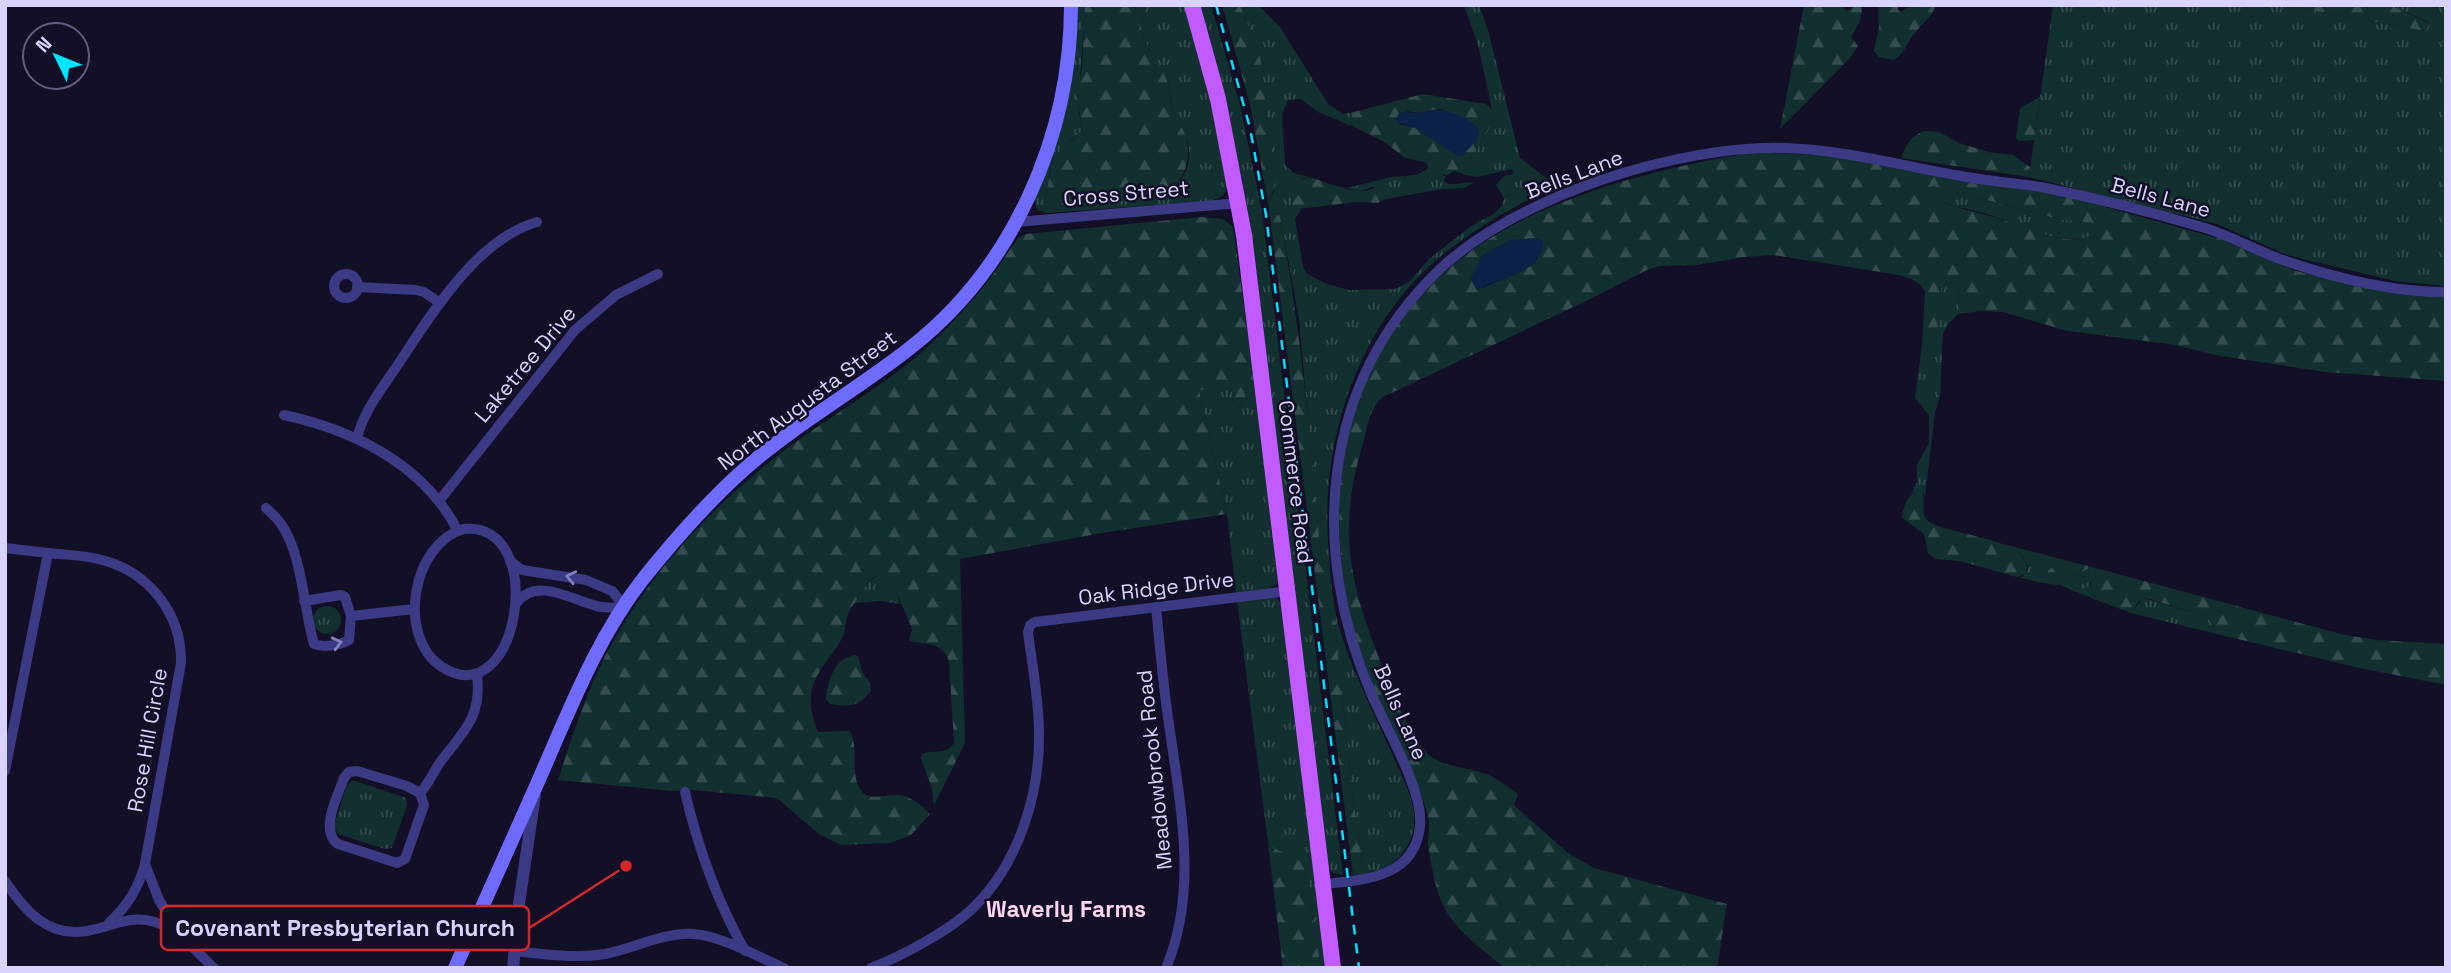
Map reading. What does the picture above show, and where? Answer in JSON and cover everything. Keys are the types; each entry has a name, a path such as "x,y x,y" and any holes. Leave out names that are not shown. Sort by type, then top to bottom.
{"main road":[{"name":"North Augusta Street","path":"455,968 590,667 640,583 689,524 749,465 913,346 943,318 992,261 1041,170 1057,118 1067,70 1071,5"},
{"name":"Commerce Road","path":"1192,5 1219,99 1239,203 1333,968"}],"street":[{"name":"Bells Lane","path":"1324,884 1371,878 1398,867 1409,855 1420,826 1417,799 1357,657 1339,583 1334,532 1335,494 1341,450 1352,404 1372,358 1407,303 1446,263 1511,219 1598,183 1689,157 1742,149 1806,150 2068,193 2206,229 2305,267 2394,287 2446,292"},
{"name":"Cross Street","path":"1015,222 1239,203"},
{"path":"357,438 370,406 440,303 493,246 519,227 537,222"},
{"name":"Laketree Drive","path":"439,501 575,330 616,295 659,274"},
{"path":"357,287 416,290 440,303"},
{"path":"284,415 357,438 410,473 439,501 458,531"},
{"path":"266,508 281,523 288,536 304,601 316,646 347,642 350,638 351,616 348,602 341,594 304,601"},
{"path":"477,529 489,534 502,545 510,561 516,585 516,605 508,634 498,655 488,669 477,674 456,673 443,667 433,659 422,640 414,609 417,585 428,560 442,543 458,531 477,529"},
{"name":"Rose Hill Circle","path":"5,548 98,559 128,570 159,596 176,625 180,645 180,668 145,863 136,891 126,907 109,923"},
{"path":"5,771 48,553"},
{"path":"510,561 522,570 586,580 612,591 625,607"},
{"path":"516,605 530,591 538,591 578,598 602,607 625,607"},
{"name":"Oak Ridge Drive","path":"871,968 913,948 970,911 993,884 1019,836 1031,799 1039,751 1038,712 1028,632 1030,625 1035,622 1288,591"},
{"name":"Meadowbrook Road","path":"1156,607 1185,848 1181,914 1166,968"},
{"path":"351,616 414,609"},
{"path":"420,793 472,720 478,698 477,674"},
{"path":"357,771 407,786 420,793 424,805 405,859 397,863 338,844 329,835 339,792 349,772 357,771"},
{"path":"513,968 537,784"},
{"path":"685,792 704,862 721,904 745,951"},
{"path":"145,863 159,900 181,934 214,968"},
{"path":"5,881 25,909 49,926 73,932 88,931 109,923 143,920 181,934"},
{"path":"514,951 585,956 607,953 670,936 692,934 745,951 784,968"}],"green space":[{"path":"1076,5 1085,5 1078,107 1082,128 1080,135 1071,140 1052,161 1044,204 1055,210 1141,197 1171,187 1185,173 1188,145 1175,115 1166,78 1145,41 1142,23 1146,5 1184,5 1206,80 1228,186 1223,196 1211,201 1047,213 1037,210 1034,199"},
{"path":"1085,5 1146,5 1141,26 1143,35 1168,82 1172,110 1184,132 1188,157 1183,174 1163,193 1061,210 1044,204 1053,158 1077,137 1082,128 1077,96 1082,68"},
{"path":"1196,5 1211,5 1241,109 1262,212 1343,875 1333,873 1327,867 1258,301"},
{"path":"1222,5 1240,5 1260,56 1276,184 1268,203 1250,104"},
{"path":"1240,5 1258,5 1280,27 1328,104 1343,114 1354,112 1351,125 1354,127 1318,112 1301,99 1288,100 1282,114 1285,165 1294,173 1308,177 1301,179 1298,209 1301,209 1295,219 1303,267 1307,274 1327,284 1349,290 1395,289 1410,281 1429,259 1471,226 1494,214 1502,205 1504,198 1496,185 1504,176 1513,174 1512,169 1477,177 1466,175 1467,166 1489,130 1493,114 1478,45 1464,5 1479,5 1488,30 1520,158 1560,185 1510,210 1463,239 1434,262 1407,289 1384,320 1365,353 1339,426 1331,464 1328,502 1328,540 1336,616 1354,669 1406,785 1414,816 1411,837 1400,856 1386,867 1364,874 1353,797 1329,566 1321,557 1320,550 1299,319 1280,216 1270,217 1268,203 1274,192 1260,56"},
{"path":"1804,5 1846,5 1844,8 1847,11 1855,5 1863,5 1860,21 1851,37 1858,46 1849,59 1780,129"},
{"path":"1878,5 1898,5 1901,12 1913,5 1936,5 1932,14 1894,60 1879,57 1874,51 1879,27"},
{"path":"2053,5 2284,5 2424,31 2429,22 2390,5 2446,5 2446,286 2395,281 2287,255 2217,224 2029,177"},
{"path":"2284,5 2390,5 2429,23 2429,26 2424,31"},
{"path":"1423,94 1486,104 1493,110 1490,128 1471,158 1466,175 1454,171 1447,175 1440,174 1427,163 1404,157 1383,141 1354,127 1350,122 1354,112","holes":["1440,109 1459,117 1479,134 1463,155 1458,155 1415,128 1399,124 1407,111 1419,113"]},
{"path":"2040,97 2034,140 2019,141 2016,138 2020,108"},
{"path":"1925,131 1939,132 1959,143 1989,152 2013,155 2030,167 2029,177 1901,158 1910,141"},
{"path":"1756,152 1833,156 1972,183 2027,189 2081,200 2220,239 2296,271 2378,290 2446,296 2446,381 2326,372 2221,356 2169,344 2067,331 2003,312 1958,314 1959,287 1953,283 1946,283 1941,288 1936,340 1930,346 1922,345 1925,292 1915,281 1899,275 1774,255 1697,265 1659,266 1647,270 1383,397 1370,416 1355,474 1350,504 1351,561 1356,588 1374,646 1399,707 1421,745 1440,762 1484,773 1518,794 1514,805 1568,853 1594,868 1727,904 1717,968 1505,968 1462,931 1443,905 1430,860 1429,823 1424,803 1358,644 1347,599 1340,545 1340,493 1347,442 1361,394 1382,349 1411,307 1448,270 1492,237 1552,207 1620,182","holes":["1933,186 2062,220 2083,221 2088,226 2090,236 2070,240 2057,238 1934,201 1927,196","1540,238 1542,251 1534,264 1483,288 1471,279 1482,256 1510,240"]},
{"path":"1427,163 1444,176 1447,175 1444,179 1446,183 1473,183 1464,188 1386,199 1386,195 1373,187 1360,191 1347,188 1391,177 1416,175 1428,169"},
{"path":"1308,177 1357,191 1379,188 1386,192 1386,199 1378,203 1357,202 1298,209 1294,206 1294,184"},
{"path":"1933,186 2062,220 2083,221 2088,226 2090,236 2071,240 2059,238 1934,201 1927,196"},
{"path":"1280,216 1299,340 1321,557 1329,566 1353,797 1364,874 1353,875 1270,217"},
{"path":"1202,217 1223,219 1233,227 1253,370 1244,401 1237,408 1233,405 1232,390 1228,387 1199,390 1227,514 960,559 965,743 934,805 932,789 921,759 922,754 947,750 954,743 949,662 947,655 939,647 909,641 912,629 887,576 871,579 851,607 843,636 814,682 811,705 818,732 850,731 854,745 856,779 861,791 875,797 906,797 930,814 911,835 890,843 841,845 819,834 777,798 558,780 598,671 633,608 677,551 753,475 921,353 976,295 1019,237 1026,234"},
{"path":"1952,281 1959,287 1958,314 1943,334 1940,396 1935,413 1925,496 1915,491 1911,494 1917,482 1917,465 1929,443 1929,415 1915,398 1922,345 1930,346 1936,340 1941,288"},
{"path":"1253,370 1278,579 1277,584 1269,588 1236,593 1227,514 1199,389 1228,387 1232,390 1233,405 1237,408 1244,401"},
{"path":"1915,491 1921,491 1923,495 1924,514 1928,521 2005,545 2018,552 2026,561 2026,573 2017,577 1960,561 1935,559 1928,553 1924,534 1901,517 1907,500"},
{"path":"1999,543 2072,562 2049,569 2042,583 2017,577 2022,577 2028,570 2025,559 2018,552"},
{"path":"2072,562 2088,566 2088,569 2060,585 2042,583 2049,569"},
{"path":"2088,566 2103,570 2094,573 2088,587 2078,593 2060,585 2087,570"},
{"path":"2103,570 2345,635 2377,640 2446,644 2446,685 2360,668 2217,634 2213,624 2205,616 2146,598 2139,601 2131,613 2078,593 2091,584 2092,572"},
{"path":"880,575 887,576 893,582 900,604 880,601 855,603 868,583"},
{"path":"1276,597 1282,605 1326,968 1317,968 1318,949 1304,867 1296,859 1268,843 1237,601"},
{"path":"2143,598 2205,616 2213,624 2217,634 2131,613"},
{"path":"327,606 337,610 341,620 337,630 327,634 317,630 313,620 317,610"},
{"path":"858,656 871,691 853,705 830,704 826,699 833,672 841,661"},
{"path":"351,781 406,798 407,805 392,848 385,849 338,834 334,826 346,787"},
{"path":"1268,843 1297,859 1304,867 1318,949 1317,968 1283,968"}],"water":[{"path":"1437,110 1460,116 1479,129 1477,140 1463,155 1458,156 1415,128 1396,122 1401,112"},
{"path":"1540,238 1543,241 1542,251 1530,266 1477,289 1471,279 1482,256 1510,240"}],"railway":[{"path":"1216,5 1250,128 1266,215 1359,968"}],"place":[{"name":"Covenant Presbyterian Church","path":"626,866"}],"district":[{"name":"Waverly Farms","path":"1066,909"}]}
